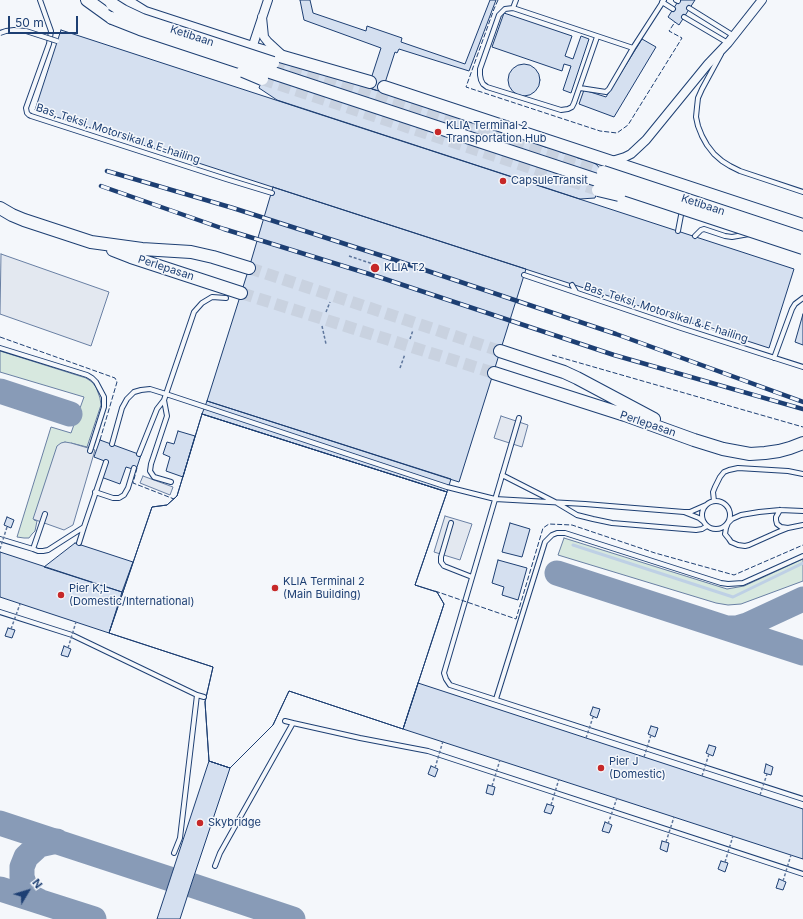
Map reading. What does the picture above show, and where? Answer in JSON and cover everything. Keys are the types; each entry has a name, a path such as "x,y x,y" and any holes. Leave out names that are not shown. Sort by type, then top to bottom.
{"main road":[{"path":"87,0 112,18 140,29 803,248"},
{"path":"124,0 145,12 266,53 370,82"},
{"name":"Ketibaan","path":"110,2 123,11 142,20 274,63"},
{"path":"185,34 225,62 262,79"},
{"path":"384,87 610,161 801,226"},
{"name":"Ketibaan","path":"604,172 803,238"},
{"path":"598,190 623,196 719,210"},
{"path":"0,208 24,220 91,242 135,248 197,253 249,268"},
{"name":"Perlepasan","path":"91,242 131,257 240,293"},
{"path":"500,351 564,372 694,440"},
{"name":"Perlepasan","path":"494,373 625,415 723,449 750,454 779,452 803,442"}],"street":[{"path":"252,48 268,0"},
{"path":"610,161 625,157 637,149 646,140 708,64 734,36 762,0"},
{"path":"262,17 264,37 277,51 292,60"}],"lane":[{"name":"Bas, Teksi, Motorsikal & E-hailing","path":"40,0 51,31 49,44 26,108 29,115 211,175 272,193"},
{"path":"513,8 516,0"},
{"path":"580,88 606,92 663,1 673,9"},
{"path":"597,36 580,88 572,107 568,109 561,110 488,87 483,84 481,80 480,69 499,15 505,9 513,8 634,48"},
{"path":"689,8 734,36"},
{"path":"684,17 728,43 698,98 696,117 698,126 707,145 722,162 740,171 803,192"},
{"path":"0,33 10,30 26,31 57,41"},
{"path":"266,53 274,63"},
{"path":"657,177 666,183 682,205 682,216 678,231"},
{"path":"695,236 704,229 732,237 789,227"},
{"name":"Bas, Teksi, Motorsikal & E-hailing","path":"524,275 803,367"},
{"path":"572,285 576,293"},
{"path":"139,454 157,409 164,400 194,312 202,303 212,297 226,298"},
{"path":"774,358 792,309 795,304 803,298"},
{"path":"0,348 86,375 96,382 104,396 104,408 90,451"},
{"path":"112,444 122,408 127,399 134,392 150,389 447,487 495,499 684,512 690,512 710,502 719,501 723,502 730,509 730,519 725,530 726,536 731,542 742,546 749,545 788,528 803,525"},
{"path":"164,400 167,416 150,471 154,477 171,482"},
{"path":"519,418 444,673 450,685 803,799"},
{"path":"79,543 106,462"},
{"path":"96,492 113,498 119,498 124,495 128,488 134,468"},
{"path":"714,501 714,487 724,472 729,470 738,468 788,471 803,474"},
{"path":"502,475 577,515 593,520 696,530 702,529 706,524"},
{"path":"706,505 702,514 706,524"},
{"path":"684,512 699,518 711,528 721,529 732,519 741,515 780,510 803,511"},
{"path":"780,510 776,517 777,524 781,527 788,528"},
{"path":"33,549 45,514"},
{"path":"451,523 441,557 441,562 444,566 472,577"},
{"path":"0,538 38,551 43,551 48,550 84,527"},
{"path":"496,699 545,542 552,535 557,533 565,533 728,584 743,583 803,556"},
{"path":"0,612 72,635 204,697"},
{"path":"174,853 180,838 198,695"},
{"path":"286,721 293,724 428,751 803,874"},
{"path":"215,866 220,853 293,724"}],"path":[{"path":"349,256 379,266"},
{"path":"326,312 330,302"},
{"path":"322,326 326,344"},
{"path":"410,339 413,330"},
{"path":"400,368 405,354"},
{"path":"0,549 7,526"},
{"path":"12,629 20,604"},
{"path":"68,648 76,622"},
{"path":"586,738 593,716"},
{"path":"644,757 651,735"},
{"path":"435,768 443,741"},
{"path":"702,776 709,754"},
{"path":"492,786 500,760"},
{"path":"760,795 767,774"},
{"path":"551,805 559,779"},
{"path":"608,824 617,798"},
{"path":"666,842 674,817"},
{"path":"725,862 733,836"},
{"path":"783,881 791,855"}],"shaded area":[{"path":"1,254 109,292 91,346 0,314"},
{"path":"0,351 86,378 96,387 100,398 101,405 87,447 71,443 34,520 37,521 35,531 29,538 17,537 51,427 71,433 84,397 0,372"},
{"path":"501,416 528,425 522,447 494,438"},
{"path":"65,442 95,450 73,525 64,530 33,519 57,446"},
{"path":"143,476 173,487 170,495 140,483"},
{"path":"445,516 472,524 460,560 434,552"},
{"path":"564,538 727,589 744,586 803,559 803,581 741,604 728,605 716,603 558,555"}],"building":[{"path":"300,0 310,0 313,13 366,31 367,26 402,38 401,42 465,64 490,0 496,0 469,71 399,49 397,53 395,52 382,92 368,88 381,48 304,20"},
{"path":"679,0 695,0 679,25 668,17"},
{"path":"504,13 572,36 565,56 573,59 581,36 589,39 571,93 563,90 571,66 564,64 562,71 492,47"},
{"path":"61,30 794,269 769,348 35,110"},
{"path":"642,39 656,47 614,117 579,104 584,90 606,97"},
{"name":"KLIA Terminal 2 Transportation Hub","path":"268,63 293,64 382,92 596,164 603,172 595,198 580,199 277,100 259,88"},
{"path":"521,64 527,64 537,71 540,80 539,86 533,93 527,96 521,96 511,89 508,83 508,77 515,67"},
{"path":"273,187 526,269 459,482 207,401"},
{"path":"803,314 803,345 795,342"},
{"path":"207,401 451,479 447,492 202,414"},
{"name":"KLIA Terminal 2 (Main Building)","path":"202,414 447,492 415,585 437,592 444,604 403,729 289,691 273,725 230,768 209,761 205,702 213,667 109,633 152,507 167,505 177,496"},
{"name":"KLIA Terminal 2 (Main Building)","path":"202,414 447,492 415,585 437,592 444,604 403,729 289,691 273,725 230,768 209,761 205,702 213,667 109,633 152,507 167,505 177,496"},
{"path":"178,431 195,436 183,477 166,471 170,457 163,454 167,442 174,444"},
{"path":"100,440 141,455 136,470 126,467 120,484 101,477 107,462 94,457"},
{"path":"7,517 14,520 11,528 4,525"},
{"path":"510,523 530,529 522,557 502,552"},
{"path":"75,543 133,562 122,592 44,567"},
{"name":"Pier K,L (Domestic/International)","path":"0,552 122,592 109,633 0,597"},
{"path":"498,560 527,568 518,600 502,595 504,587 492,583"},
{"path":"8,628 15,630 12,638 5,636"},
{"path":"64,646 71,649 68,657 61,655"},
{"name":"Pier J (Domestic)","path":"418,683 803,809 803,859 403,729"},
{"path":"593,707 600,709 597,718 590,715"},
{"path":"651,726 658,728 655,737 648,734"},
{"path":"709,745 716,747 713,756 706,753"},
{"name":"Skybridge","path":"209,761 230,768 180,919 157,919"},
{"path":"766,764 773,767 771,775 764,773"},
{"path":"431,766 438,769 435,777 428,774"},
{"path":"488,785 495,787 493,795 486,793"},
{"path":"547,804 554,806 551,814 544,812"},
{"path":"605,822 612,825 609,833 602,831"},
{"path":"662,841 669,843 667,852 660,849"},
{"path":"721,861 728,863 725,872 718,869"},
{"path":"779,879 786,882 783,890 776,888"}],"waterway":[{"path":"573,545 733,597 803,563"}],"taxiway":[{"path":"0,391 70,414"},
{"path":"557,573 803,653"},
{"path":"726,628 737,628 747,625 803,599"},
{"path":"0,823 170,879"},
{"path":"39,901 29,894 22,877 22,867 26,857 39,845 57,841"},
{"path":"191,885 293,919"},
{"path":"0,889 94,919"}],"tunnel":[{"path":"273,63 603,172"},
{"path":"262,79 598,190"},
{"path":"249,268 500,351"},
{"path":"241,293 494,373"}],"railway":[{"path":"107,171 233,208 389,258 616,334 803,402"},
{"path":"101,186 224,229 382,278 614,355 803,409"}],"fence":[{"path":"498,0 466,87 600,131 617,133 628,125 682,38 669,31 675,22"},
{"path":"0,337 115,378 117,382 100,440 102,441"},
{"path":"552,355 803,427"},
{"path":"137,468 133,483 174,499 176,497"},
{"path":"435,591 516,619 543,528 549,524 572,525 655,553 734,575 803,545"}],"place":[{"name":"KLIA Terminal 2 Transportation Hub","path":"438,132"},
{"name":"CapsuleTransit","path":"503,181"},
{"name":"KLIA T2","path":"375,268"},
{"name":"KLIA Terminal 2 (Main Building)","path":"275,588"},
{"name":"Pier K,L (Domestic/International)","path":"61,595"},
{"name":"Pier J (Domestic)","path":"601,768"},
{"name":"Skybridge","path":"200,823"}]}
